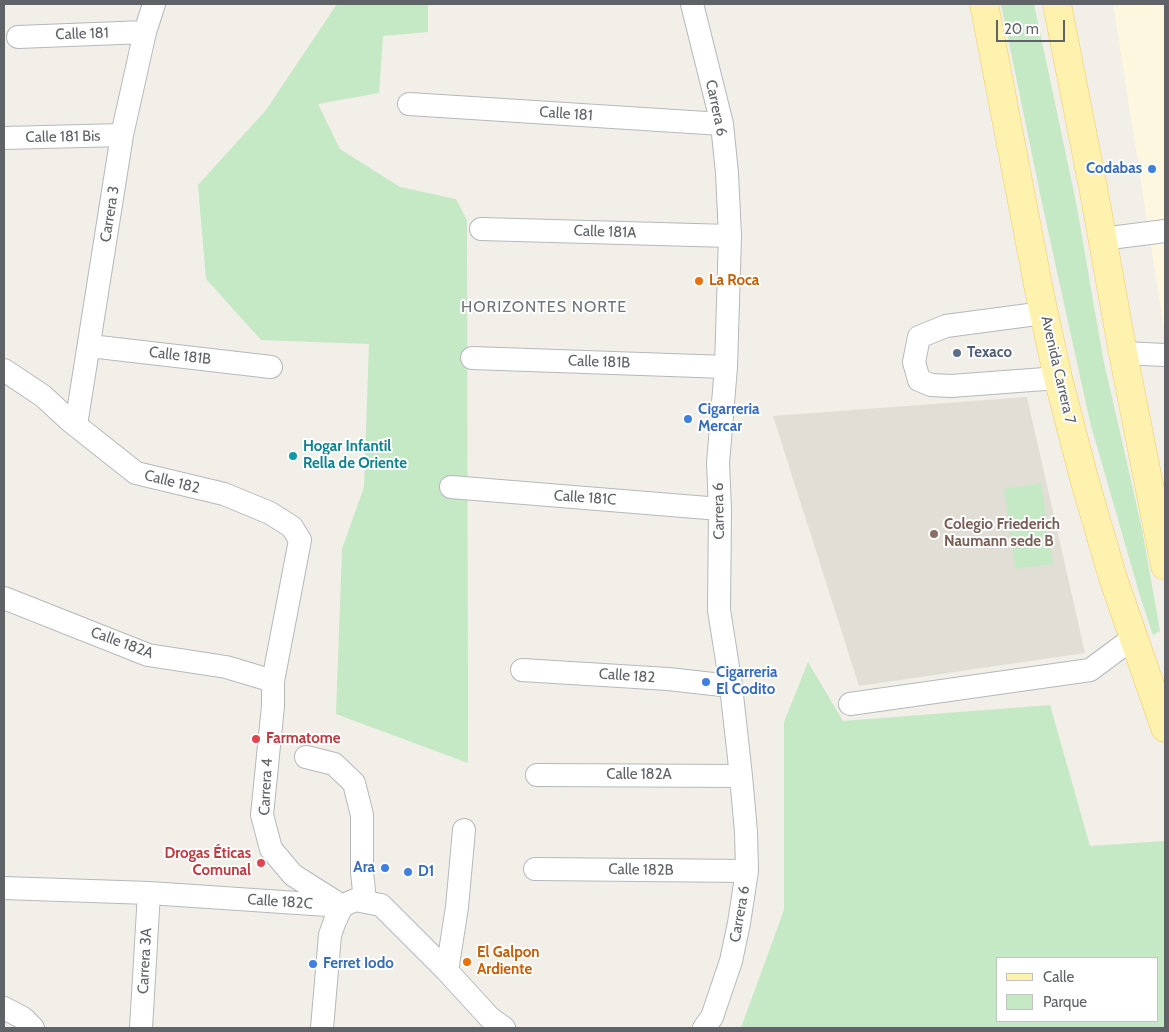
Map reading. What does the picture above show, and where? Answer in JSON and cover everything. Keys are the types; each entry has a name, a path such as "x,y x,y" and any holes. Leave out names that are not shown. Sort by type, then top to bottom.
{"main road":[{"name":"Avenida Carrera 7","path":"984,4 1058,378 1113,578 1165,728"},
{"path":"1057,4 1165,566"}],"street":[{"name":"Carrera 3","path":"76,426 122,135 145,32 154,4"},
{"name":"Carrera 6","path":"692,4 722,124 730,236 726,367 718,463 720,508 719,610 742,776 747,872 731,961 708,1023"},
{"name":"Calle 181","path":"18,37 145,32"},
{"name":"Calle 181","path":"409,104 722,124"},
{"name":"Calle 181 Bis","path":"4,138 122,135"},
{"name":"Calle 181A","path":"481,229 730,236"},
{"path":"1102,239 1165,231"},
{"path":"1044,313 946,326 919,337 914,362 919,380 931,385 951,386 1058,378"},
{"name":"Calle 181B","path":"90,346 271,367"},
{"path":"1123,353 1165,355"},
{"name":"Calle 181B","path":"472,358 726,367"},
{"name":"Calle 182","path":"4,370 43,396 76,426 136,473 224,494 252,505 270,513 292,527 300,540"},
{"name":"Calle 181C","path":"451,488 720,508"},
{"name":"Carrera 4","path":"300,540 273,680 273,706 262,816 271,849 293,875 342,906"},
{"name":"Calle 182A","path":"4,598 148,655 226,667 273,680"},
{"path":"850,704 1090,670 1133,638"},
{"name":"Calle 182","path":"522,670 668,679 731,686"},
{"path":"306,757 334,764 354,783 362,815 362,872 365,901 381,905 447,971 490,1018 504,1028"},
{"name":"Calle 182A","path":"537,775 742,776"},
{"path":"447,971 457,907 464,830"},
{"name":"Calle 182B","path":"534,869 747,872"},
{"name":"Calle 182C","path":"4,888 149,893 342,906 355,900 365,901"},
{"name":"Carrera 3A","path":"141,1028 149,893"},
{"path":"322,1028 330,935 342,906"}],"shaded area":[{"name":"Codabas","path":"1113,4 1165,4 1165,335"},
{"name":"Colegio Friederich Naumann sede B","path":"1027,397 1085,653 859,686 773,416"}],"green space":[{"path":"337,4 428,4 428,32 383,36 379,93 318,104 340,149 400,187 456,199 467,220 468,763 336,714 342,549 364,487 369,344 261,340 206,279 198,185 266,110"},
{"path":"1001,4 1034,4 1076,202 1103,358 1142,529 1160,631 1153,635 1090,422"},
{"path":"1041,483 1053,564 1015,569 1004,489"},
{"path":"808,662 843,721 1050,705 1090,846 1164,841 1165,1028 739,1028 742,1025 784,910 784,722"}],"place":[{"name":"Codabas","path":"1152,169"},
{"name":"La Roca","path":"699,281"},
{"name":"Texaco","path":"957,353"},
{"name":"Cigarreria Mercar","path":"688,419"},
{"name":"Hogar Infantil Rella de Oriente","path":"293,456"},
{"name":"Colegio Friederich Naumann sede B","path":"934,534"},
{"name":"Cigarreria El Codito","path":"706,682"},
{"name":"Farmatome","path":"256,739"},
{"name":"Drogas Éticas Comunal","path":"261,863"},
{"name":"Ara","path":"385,868"},
{"name":"D1","path":"408,872"},
{"name":"El Galpon Ardiente","path":"467,962"},
{"name":"Ferret Iodo","path":"313,964"}],"district":[{"name":"HORIZONTES NORTE","path":"544,307"}]}
